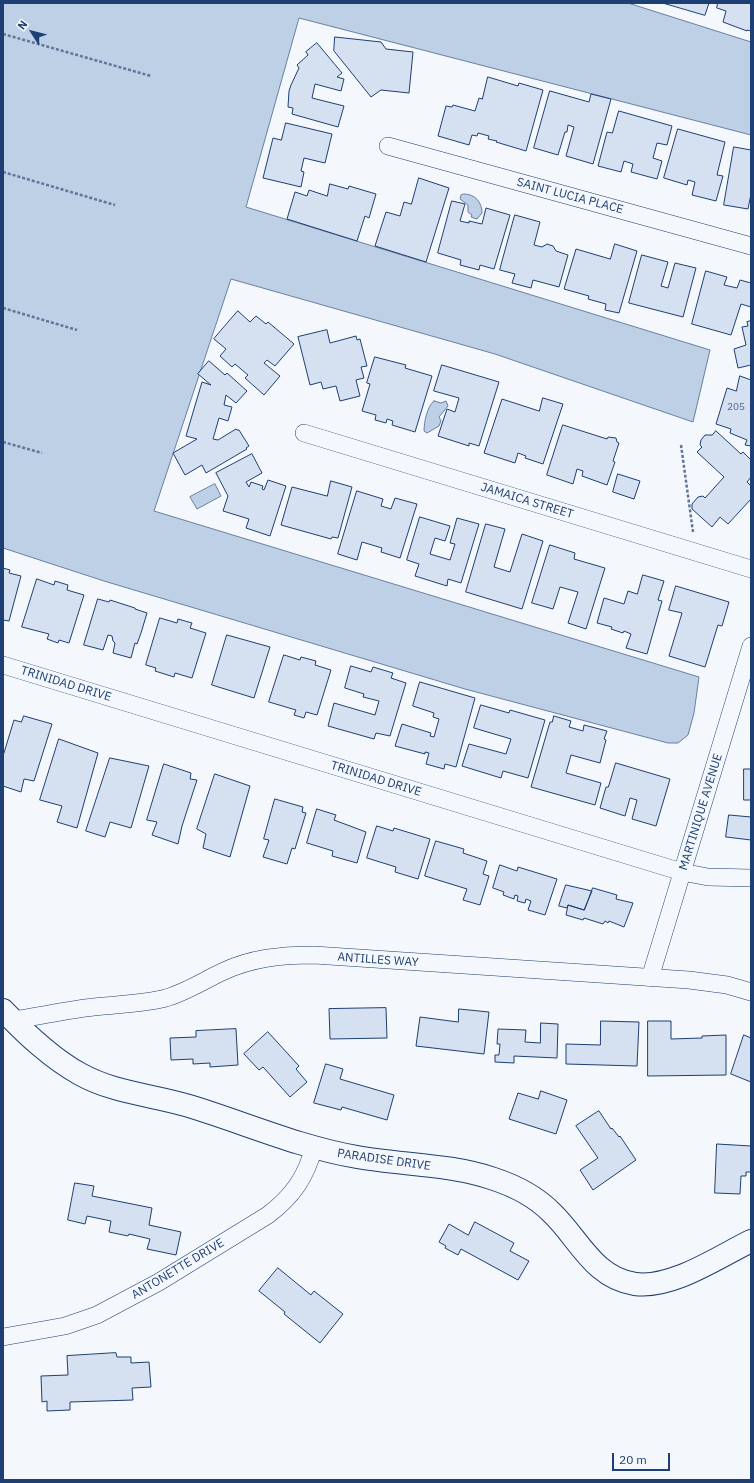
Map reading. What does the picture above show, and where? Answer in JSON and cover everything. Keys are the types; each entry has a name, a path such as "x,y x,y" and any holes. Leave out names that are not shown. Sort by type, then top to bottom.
{"street":[{"name":"SAINT LUCIA PLACE","path":"388,146 751,246"},
{"name":"JAMAICA STREET","path":"304,433 751,569"},
{"name":"MARTINIQUE AVENUE","path":"650,978 751,646"},
{"name":"TRINIDAD DRIVE","path":"3,665 682,872 708,877 751,878"},
{"name":"ANTILLES WAY","path":"8,1015 151,1001 166,998 196,986 235,966 250,961 283,955 314,955 708,982 751,992"},
{"name":"PARADISE DRIVE","path":"8,1015 40,1046 80,1074 99,1083 188,1106 314,1147 371,1160 471,1172 510,1185 525,1192 552,1212 585,1253 603,1270 613,1276 634,1284 646,1284 671,1280 684,1275 751,1241"},
{"name":"ANTONETTE DRIVE","path":"3,1337 65,1326 97,1315 159,1282 268,1215 278,1207 288,1198 302,1180 314,1147"}],"path":[{"path":"3,34 151,76"},
{"path":"3,172 115,204"},
{"path":"3,308 77,330"},
{"path":"3,442 42,453"},
{"path":"681,445 693,532"}],"water":[{"path":"3,3 628,3 751,42 751,135 299,18 246,207 710,350 693,422 495,354 231,279 154,511 699,677 694,713 688,735 678,743 668,743 465,689 104,581 3,548"},
{"path":"464,194 475,197 481,205 482,213 477,219 471,217 472,215 468,212 468,205 460,199 461,195"},
{"path":"434,401 441,403 446,401 448,406 439,417 441,421 439,426 427,433 424,431 425,419 429,407"},
{"path":"215,484 221,496 197,509 190,497"}],"building":[{"path":"663,3 709,3 705,15"},
{"path":"718,3 751,3 751,31 747,31 723,22 726,11 717,8"},
{"path":"335,37 381,42 386,49 413,52 409,93 381,90 371,97 334,51"},
{"path":"317,43 342,73 337,77 344,79 341,91 315,84 312,98 344,106 338,127 292,114 293,108 288,107 289,91 299,68 297,65 308,55 306,52"},
{"path":"488,77 518,86 519,83 543,90 526,151 488,139 489,136 478,133 477,136 472,135 469,145 438,136 446,106 452,107 453,105 475,111 479,98 482,99"},
{"path":"550,91 589,102 591,94 611,99 593,164 566,156 574,127 568,125 567,132 565,132 558,155 534,148"},
{"path":"619,111 672,126 667,145 657,143 653,158 662,161 657,179 631,172 633,164 624,161 621,172 598,166 607,132 612,133"},
{"path":"286,123 332,134 325,163 304,158 301,171 304,172 301,187 263,178 273,138 281,140"},
{"path":"678,129 725,142 717,175 723,176 716,201 692,195 695,182 688,180 687,185 664,178"},
{"path":"734,147 751,150 751,194 748,209 724,205"},
{"path":"419,178 449,188 426,262 375,246 386,212 400,216 404,202 411,204"},
{"path":"330,184 348,189 349,186 376,194 369,218 365,216 357,241 287,219 295,192 307,196 309,190 327,196"},
{"path":"452,201 465,204 460,221 469,223 469,221 482,224 486,208 510,215 494,269 480,265 479,270 460,265 461,260 438,253"},
{"path":"515,215 540,222 534,245 542,247 547,244 553,246 556,251 568,255 559,287 533,280 531,288 512,283 515,274 500,270"},
{"path":"615,244 637,251 619,313 605,310 606,304 588,299 589,296 564,289 576,249 610,259"},
{"path":"642,255 668,262 661,286 668,288 675,263 696,268 683,317 629,303"},
{"path":"706,271 727,277 724,285 737,288 740,280 751,283 751,307 741,304 731,335 692,324"},
{"path":"238,311 250,322 256,316 266,324 268,322 294,344 275,366 267,360 264,363 280,376 264,395 245,378 248,375 235,364 232,367 220,356 226,349 214,339"},
{"path":"751,321 751,365 738,368 734,349 746,345 742,327 748,326 747,322"},
{"path":"327,330 330,343 356,336 357,340 360,339 367,366 361,367 364,378 356,380 360,396 340,401 336,386 323,389 321,382 310,385 298,337"},
{"path":"375,357 406,365 405,368 432,376 415,432 392,425 393,421 387,419 386,423 375,420 376,415 362,411 370,384 367,383"},
{"path":"209,361 225,375 227,373 247,391 236,403 226,395 224,405 232,407 228,421 219,418 213,439 218,440 236,429 239,430 249,446 246,448 247,449 206,473 202,465 185,475 173,453 197,439 186,436 202,382 211,385 198,374"},
{"path":"442,365 499,382 479,446 469,443 469,446 438,436 447,409 455,412 459,398 434,391"},
{"path":"740,376 751,380 751,446 745,445 747,440 730,433 731,429 716,424 727,388 736,391"},
{"path":"543,398 563,404 543,464 525,458 526,456 518,453 515,463 484,453 502,399 539,411"},
{"path":"563,425 607,439 608,437 616,438 617,442 619,443 613,461 615,462 607,485 582,476 583,471 577,469 573,484 547,475"},
{"path":"716,431 741,454 743,452 751,460 751,477 747,482 751,486 751,499 728,524 720,517 712,527 692,509 692,504 698,497 703,496 705,498 724,477 697,452 702,447 700,445 701,440 705,435 712,435"},
{"path":"252,454 262,473 246,482 249,487 251,482 263,486 262,489 264,490 268,480 286,486 270,536 246,528 249,519 223,511 228,496 216,473"},
{"path":"618,474 640,481 634,499 613,492"},
{"path":"331,481 352,487 338,538 332,537 331,539 281,525 292,487 327,496"},
{"path":"357,491 383,499 381,506 391,509 395,498 417,504 400,558 381,552 382,548 362,542 357,560 338,554"},
{"path":"420,517 450,526 445,541 435,538 430,554 450,560 455,544 450,543 457,518 479,524 461,583 448,579 447,586 415,576 419,564 407,560"},
{"path":"486,524 505,529 494,567 510,572 522,534 543,541 522,609 466,592"},
{"path":"550,545 575,553 574,559 605,568 586,629 568,623 578,592 560,587 553,609 532,603"},
{"path":"3,568 10,570 9,573 21,576 9,621 3,620"},
{"path":"643,575 664,581 658,600 662,601 647,654 626,648 631,634 624,631 623,633 611,629 612,627 597,623 604,598 624,604 628,591 637,594"},
{"path":"37,579 54,585 55,581 68,585 67,590 84,595 69,643 59,640 58,643 47,639 49,634 22,627"},
{"path":"676,586 729,602 722,626 718,625 705,667 669,656 682,613 669,610"},
{"path":"98,599 109,602 110,600 147,613 137,644 135,643 131,658 113,653 115,643 112,636 108,635 103,650 84,645"},
{"path":"160,618 177,623 178,619 192,623 190,628 206,633 192,678 175,673 174,677 155,671 156,668 146,665"},
{"path":"227,635 270,647 254,698 212,685"},
{"path":"284,655 300,660 301,657 316,661 315,665 331,670 317,715 306,712 304,718 294,715 296,710 269,702"},
{"path":"351,666 371,672 373,667 393,673 391,678 406,683 390,736 376,733 374,739 328,726 334,703 375,715 379,701 363,697 364,694 345,688"},
{"path":"420,682 475,698 456,767 445,764 444,769 426,764 429,753 425,752 425,754 395,746 402,724 431,733 430,736 434,737 439,719 433,717 434,713 413,706"},
{"path":"481,705 509,713 510,710 545,720 528,778 503,771 501,778 462,766 469,744 506,754 511,739 474,728"},
{"path":"24,716 52,724 34,781 24,779 21,792 3,786 3,756 14,720 21,722"},
{"path":"554,716 571,721 569,727 583,731 584,725 607,731 604,739 606,740 600,763 571,755 566,773 601,783 595,805 531,787 550,722 552,722"},
{"path":"59,739 98,753 77,828 57,822 62,806 40,800"},
{"path":"110,758 149,766 131,828 110,822 105,837 86,831"},
{"path":"616,763 670,779 656,826 632,819 637,800 630,798 625,816 600,808 606,787 608,787"},
{"path":"164,764 191,773 190,779 197,780 182,826 178,844 152,835 157,822 147,820"},
{"path":"744,769 751,769 751,800 744,800"},
{"path":"215,774 250,786 230,857 203,848 206,834 197,829"},
{"path":"275,799 303,807 302,812 306,813 295,849 292,848 287,864 263,857 269,840 264,839"},
{"path":"317,809 336,815 334,820 366,832 357,863 332,856 333,851 307,843"},
{"path":"729,815 751,817 751,840 726,837"},
{"path":"377,826 393,831 394,828 430,839 418,879 395,872 396,867 367,858"},
{"path":"436,841 464,849 463,853 487,861 483,874 489,876 480,905 463,900 467,889 425,876"},
{"path":"500,865 517,871 518,867 557,879 545,915 528,910 531,901 526,899 525,903 517,901 518,896 515,895 514,899 503,895 504,892 493,888"},
{"path":"566,885 592,891 584,910 568,905 567,908 559,906"},
{"path":"593,888 617,895 616,899 633,903 624,927 609,921 608,923 605,921 603,924 584,918 583,920 566,915 568,905 584,910"},
{"path":"386,1008 387,1038 330,1039 329,1009"},
{"path":"459,1009 489,1012 484,1054 416,1046 420,1017 458,1022"},
{"path":"601,1021 639,1022 637,1066 566,1064 566,1044 600,1045"},
{"path":"648,1021 671,1021 671,1039 702,1038 702,1036 726,1035 726,1075 648,1076"},
{"path":"541,1023 558,1024 557,1058 514,1056 514,1063 495,1062 495,1055 499,1055 500,1044 497,1044 498,1029 526,1030 525,1042 540,1043"},
{"path":"236,1029 238,1065 210,1067 210,1063 193,1064 193,1059 171,1060 170,1038 196,1037 196,1031"},
{"path":"268,1032 299,1066 296,1069 307,1082 290,1097 263,1067 259,1070 244,1054"},
{"path":"744,1035 751,1038 751,1082 731,1074"},
{"path":"326,1064 343,1069 340,1079 394,1095 387,1120 342,1107 341,1110 314,1103"},
{"path":"541,1091 567,1100 556,1134 509,1119 518,1093 538,1099"},
{"path":"599,1111 611,1129 612,1128 619,1137 620,1136 636,1160 593,1190 580,1170 598,1158 576,1126"},
{"path":"717,1144 751,1146 751,1172 746,1172 746,1176 741,1176 740,1194 715,1193"},
{"path":"75,1183 94,1186 92,1196 152,1208 149,1225 181,1232 176,1255 147,1249 150,1239 129,1234 128,1236 109,1232 111,1221 87,1216 85,1224 68,1220"},
{"path":"475,1222 514,1243 510,1251 529,1261 518,1280 461,1249 458,1255 445,1248 446,1246 439,1242 449,1224 468,1235"},
{"path":"278,1268 311,1295 314,1291 343,1314 320,1343 284,1314 285,1312 259,1291"},
{"path":"116,1353 117,1357 131,1357 131,1363 149,1362 151,1387 132,1388 133,1400 70,1402 70,1410 47,1411 47,1401 42,1402 41,1376 68,1375 67,1356"}]}
